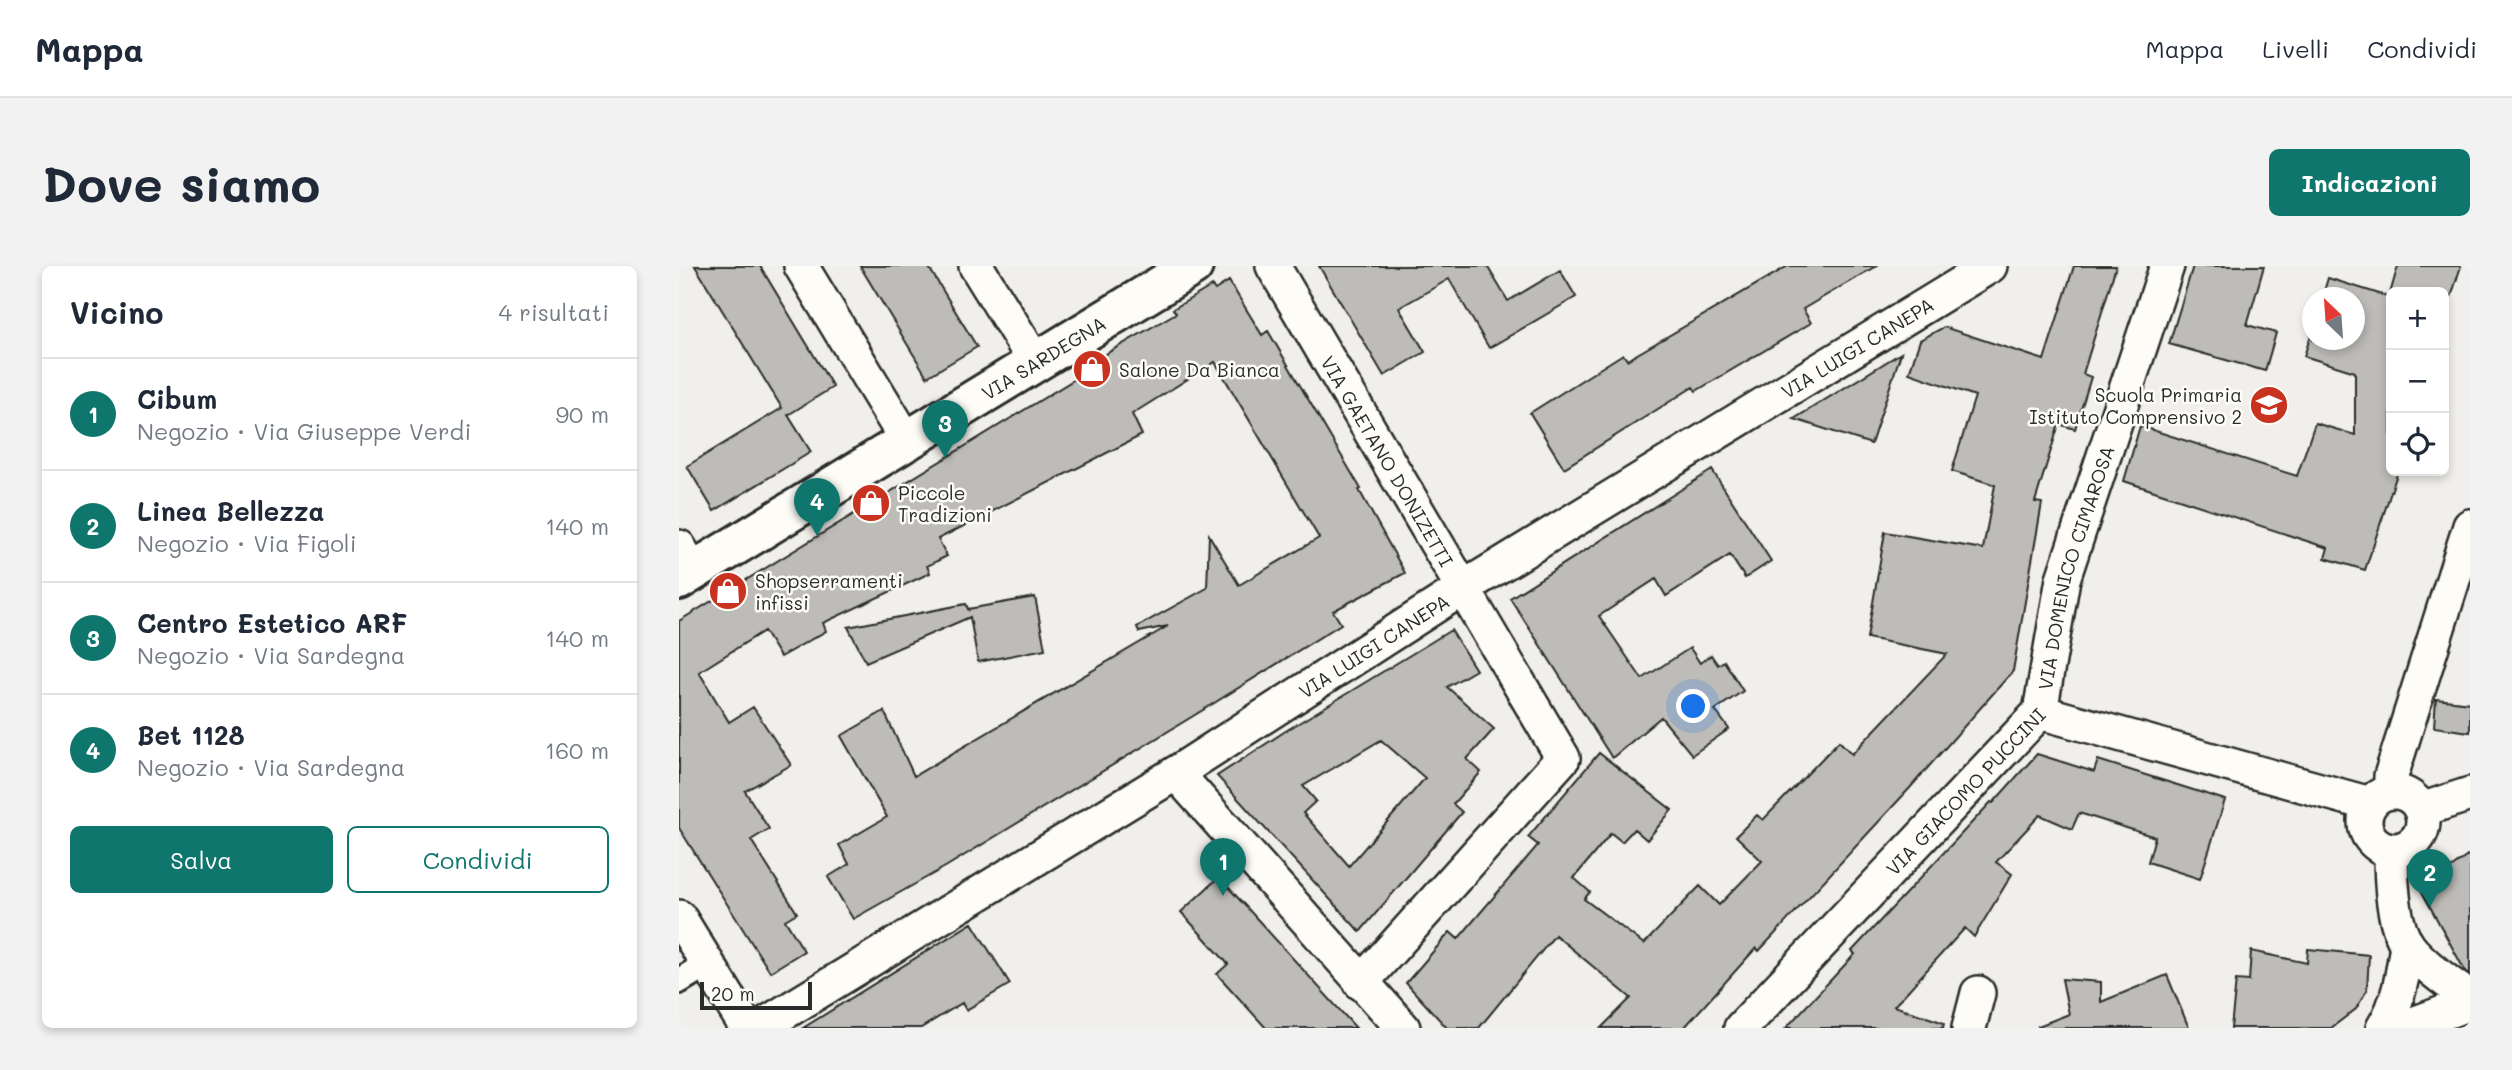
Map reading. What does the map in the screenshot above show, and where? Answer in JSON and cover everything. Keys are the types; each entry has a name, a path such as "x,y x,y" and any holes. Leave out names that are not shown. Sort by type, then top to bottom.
{"street":[{"path":"801,266 907,441"},
{"path":"976,266 1036,363"},
{"name":"VIA SARDEGNA","path":"684,566 907,441 1193,266"},
{"name":"VIA GAETANO DONIZETTI","path":"1273,266 1563,758 1361,983"},
{"name":"VIA LUIGI CANEPA","path":"759,1028 1176,773 1463,588 1990,266"},
{"name":"VIA DOMENICO CIMAROSA","path":"2041,712 2063,579 2167,266"},
{"path":"2381,798 2409,796 2421,810 2422,830 2417,839 2401,850 2382,849 2368,837 2364,820 2366,811 2381,798 2391,776 2470,526"},
{"name":"VIA GIACOMO PUCCINI","path":"1741,1028 2041,712 2381,798"},
{"path":"1176,773 1402,1028"},
{"path":"2421,810 2470,794"},
{"path":"2383,1028 2396,1002 2407,944 2391,891 2391,851"},
{"path":"679,917 693,972 747,1028"},
{"path":"2407,944 2446,981 2470,998"},
{"path":"1969,1028 1978,993"},
{"path":"2402,1028 2470,1003"}],"building":[{"path":"695,266 760,266 833,387 788,415 811,452 714,511 687,466 782,408"},
{"path":"860,266 928,266 977,347 927,377"},
{"path":"1319,266 1487,266 1508,301 1560,270 1576,297 1489,348 1449,279 1399,308 1425,352 1384,376"},
{"path":"1788,266 1876,266 1803,309 1811,323 1696,391 1693,387 1564,468 1530,413 1623,354 1627,360"},
{"path":"2074,266 2116,266 2083,374 2091,377 2075,429 2059,424 2035,502 2042,503 2013,671 1909,789 1759,951 1756,948 1684,1028 1601,1028 1631,998 1555,935 1479,1028 1447,1028 1406,983 1450,932 1458,939 1538,845 1528,837 1599,753 1672,810 1647,840 1634,829 1622,842 1611,833 1574,878 1590,892 1584,899 1644,944 1700,886 1719,905 1762,861 1736,836 1757,815 1763,820 1839,741 1852,754 1947,654 1867,638 1885,532 1983,549 1995,485 1952,471 1975,396 1909,373 1920,340 1944,327 2044,360"},
{"path":"2193,266 2264,266 2247,325 2276,333 2265,371 2169,344"},
{"path":"2398,266 2461,266 2449,303 2449,287 2392,287"},
{"path":"2328,278 2357,287 2325,287"},
{"path":"1229,281 1262,335 1268,331 1361,489 1359,490 1405,573 1333,611 1341,624 947,866 853,919 828,877 849,864 839,845 887,817 841,736 884,711 914,776 1168,626 1139,632 1137,627 1207,588 1209,535 1239,585 1319,538 1215,362 1132,414 1142,435 938,539 947,556 927,566 930,573 823,623 826,631 780,657 764,631 699,672 729,722 753,707 791,765 745,791 769,829 751,840 797,913 785,920 804,951 770,972 679,828 679,621 1101,363 1099,358 1176,313 1173,309 1212,286 1215,290"},
{"path":"2365,290 2386,296 2386,476 2396,476 2365,570 2325,558 2328,548 2124,481 2140,426 2297,476 2315,423 2355,435 2355,372 2304,356 2306,350 2365,350"},
{"path":"1901,353 1871,444 1794,419"},
{"path":"1712,470 1771,561 1745,578 1730,555 1666,596 1656,579 1599,616 1642,679 1690,648 1700,663 1711,655 1718,665 1724,661 1743,691 1715,710 1729,729 1692,755 1661,717 1612,758 1510,598"},
{"path":"1035,597 1045,649 978,662 970,617 866,662 848,627 966,604 968,609"},
{"path":"1451,630 1476,670 1447,687 1494,729 1467,759 1481,772 1453,804 1462,812 1360,932 1217,776","holes":["1381,740 1425,778 1349,866 1303,813 1316,801 1303,786"]},
{"path":"2436,699 2470,703 2470,732 2434,727"},
{"path":"2037,754 2094,772 2098,760 2225,800 2200,879 2148,862 2155,837 2079,813 2072,829 2040,815 1996,862 2012,874 1974,937 1965,928 1894,1006 1944,1023 1943,1028 1786,1028 1855,954 1852,951"},
{"path":"2470,854 2470,974 2465,971 2421,890"},
{"path":"1219,877 1356,1028 1266,1028 1217,974 1228,964 1181,912"},
{"path":"972,923 1010,984 966,1010 962,1003 921,1028 803,1028"},
{"path":"2308,949 2369,955 2367,990 2356,1009 2331,1028 2231,1028 2236,980 2249,981 2251,951 2307,963"},
{"path":"2167,975 2189,1028 2038,1026 2069,1014 2062,979 2101,982 2101,1002"}],"place":[{"name":"Salone Da Bianca","path":"1092,369"},
{"name":"Scuola Primaria Istituto Comprensivo 2","path":"2269,405"},
{"name":"Centro Estetico ARF","path":"945,458"},
{"name":"Piccole Tradizioni","path":"871,503"},
{"name":"Bet 1128","path":"817,536"},
{"name":"Shopserramenti infissi","path":"728,591"},
{"name":"Cibum","path":"1223,896"},
{"name":"Linea Bellezza","path":"2430,907"}]}
